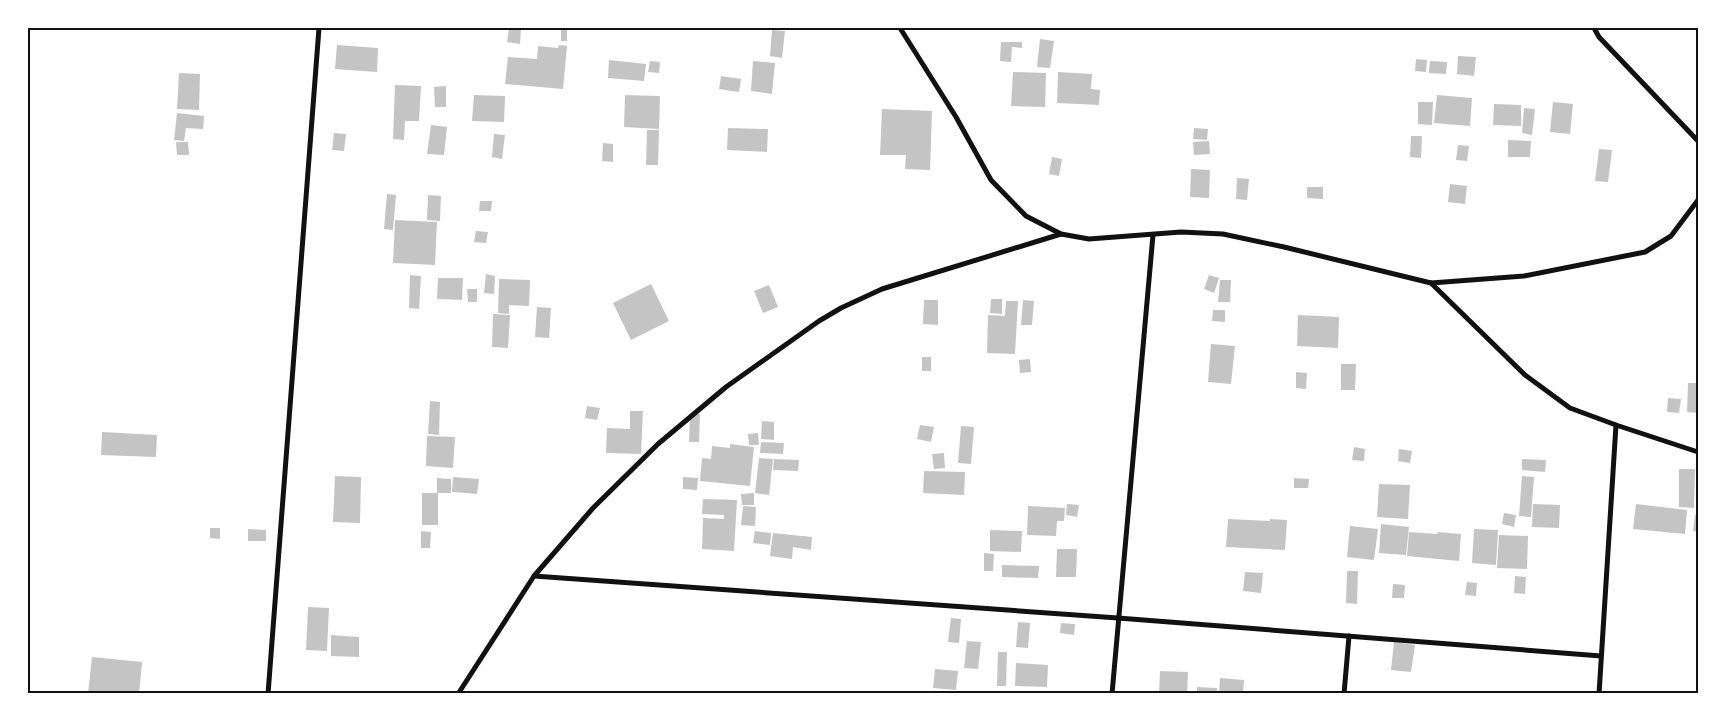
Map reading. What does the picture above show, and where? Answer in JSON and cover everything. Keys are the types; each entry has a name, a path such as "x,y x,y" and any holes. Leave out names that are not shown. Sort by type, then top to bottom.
{"street":[{"path":"268,694 319,28"},
{"path":"900,28 956,117 991,180 1026,216 1060,234 1089,239 1181,232 1223,234 1431,283 1524,276 1645,252 1671,236 1698,200"},
{"path":"1594,28 1599,37 1698,141"},
{"path":"458,694 534,576 593,508 658,444 726,387 840,308 882,289 1060,234"},
{"path":"1112,694 1152,235"},
{"path":"1431,283 1525,375 1570,408 1698,452"},
{"path":"1599,694 1616,425"},
{"path":"534,576 1118,618 1601,656"},
{"path":"1344,694 1348,636"}],"building":[{"path":"509,28 521,28 520,44 507,42"},
{"path":"561,28 567,28 567,41 561,41"},
{"path":"772,30 785,31 782,58 770,56"},
{"path":"1040,39 1054,41 1050,68 1037,67"},
{"path":"1001,42 1022,42 1022,48 1012,47 1011,62 1000,61"},
{"path":"337,45 378,48 377,72 335,69"},
{"path":"559,45 567,46 563,89 505,84 508,57 537,59 538,46 558,48"},
{"path":"1458,56 1476,57 1474,76 1457,74"},
{"path":"1416,59 1427,60 1426,72 1415,71"},
{"path":"609,60 646,64 644,81 608,78"},
{"path":"650,61 660,62 659,73 648,72"},
{"path":"753,61 775,63 772,94 751,91"},
{"path":"1430,61 1447,62 1446,74 1429,73"},
{"path":"1013,72 1046,73 1045,107 1011,106"},
{"path":"1058,72 1092,74 1091,89 1100,90 1099,105 1057,103"},
{"path":"179,73 200,74 199,110 177,109"},
{"path":"721,76 741,79 739,92 719,89"},
{"path":"395,85 421,86 419,121 405,121 404,140 393,139"},
{"path":"446,86 446,107 435,107 434,87"},
{"path":"474,95 505,96 504,122 472,121"},
{"path":"625,95 660,96 659,129 624,127"},
{"path":"1437,95 1472,98 1470,126 1434,123"},
{"path":"1418,102 1433,102 1432,125 1418,124"},
{"path":"1553,102 1573,104 1570,134 1550,132"},
{"path":"1494,104 1521,105 1521,126 1493,125"},
{"path":"1524,108 1535,109 1532,135 1522,133"},
{"path":"882,109 932,111 930,170 905,169 906,155 880,155"},
{"path":"177,113 204,116 203,129 186,128 184,141 174,140"},
{"path":"431,125 447,127 444,155 427,154"},
{"path":"728,128 768,129 767,152 727,150"},
{"path":"1194,128 1208,129 1207,140 1193,139"},
{"path":"647,130 659,130 658,165 646,165"},
{"path":"334,133 346,134 344,151 332,150"},
{"path":"494,134 505,135 502,159 492,157"},
{"path":"1411,136 1422,136 1421,158 1410,157"},
{"path":"1508,140 1531,141 1530,157 1508,157"},
{"path":"1209,141 1210,154 1194,155 1193,142"},
{"path":"176,142 188,142 189,155 177,155"},
{"path":"603,143 613,144 613,162 602,161"},
{"path":"1458,145 1469,146 1467,161 1456,160"},
{"path":"1599,149 1612,150 1608,182 1595,181"},
{"path":"1052,157 1062,159 1059,176 1049,174"},
{"path":"1191,169 1210,170 1209,198 1190,197"},
{"path":"1237,178 1249,179 1247,200 1236,199"},
{"path":"1450,184 1467,186 1465,204 1448,202"},
{"path":"1307,187 1323,187 1323,199 1307,198"},
{"path":"387,194 396,195 393,230 384,229"},
{"path":"428,195 441,196 440,221 427,220"},
{"path":"480,201 492,201 491,211 479,211"},
{"path":"395,220 437,222 435,265 393,263"},
{"path":"476,231 488,232 486,243 474,242"},
{"path":"486,274 495,276 494,294 484,293"},
{"path":"410,275 421,276 419,309 409,308"},
{"path":"1209,275 1219,278 1214,293 1204,289"},
{"path":"438,278 463,278 462,300 437,299"},
{"path":"499,279 530,280 529,306 509,305 509,314 498,313"},
{"path":"1220,280 1231,280 1230,302 1218,302"},
{"path":"651,284 669,321 631,340 613,303"},
{"path":"769,285 778,307 763,313 754,291"},
{"path":"467,289 477,289 477,302 468,302"},
{"path":"991,299 1002,299 1002,314 990,313"},
{"path":"924,300 938,300 938,325 923,324"},
{"path":"1023,300 1034,301 1032,325 1021,325"},
{"path":"1006,301 1018,301 1015,354 987,353 988,315 1005,316"},
{"path":"537,307 551,308 549,338 535,337"},
{"path":"1213,310 1225,310 1225,322 1212,321"},
{"path":"493,314 510,315 508,348 492,347"},
{"path":"1298,315 1339,317 1338,348 1297,346"},
{"path":"1211,344 1235,346 1231,384 1208,382"},
{"path":"922,357 931,357 931,371 922,371"},
{"path":"1030,359 1031,372 1020,373 1019,360"},
{"path":"1341,364 1356,364 1355,390 1341,390"},
{"path":"1296,372 1307,373 1306,389 1296,388"},
{"path":"1688,383 1698,383 1698,413 1687,412"},
{"path":"1668,398 1681,399 1679,413 1667,412"},
{"path":"430,401 440,402 439,435 428,434"},
{"path":"587,406 600,408 597,420 585,418"},
{"path":"630,411 643,411 641,454 606,453 607,428 630,429"},
{"path":"690,414 700,414 699,442 689,442"},
{"path":"762,421 774,422 774,440 761,439"},
{"path":"920,425 934,427 931,442 917,439"},
{"path":"961,426 974,427 971,464 958,463"},
{"path":"102,432 157,435 156,457 101,455"},
{"path":"758,433 759,445 749,445 748,434"},
{"path":"427,436 455,437 453,468 426,466"},
{"path":"761,442 784,443 783,454 760,453"},
{"path":"730,444 754,447 750,486 700,481 702,458 711,459 712,446 730,448"},
{"path":"1354,447 1365,449 1364,461 1352,460"},
{"path":"1399,449 1412,451 1410,463 1398,461"},
{"path":"944,453 945,468 934,469 932,454"},
{"path":"759,458 773,459 769,495 755,493"},
{"path":"774,459 799,460 798,471 773,470"},
{"path":"1522,459 1546,460 1545,472 1522,470"},
{"path":"1679,469 1695,469 1694,508 1679,507"},
{"path":"924,471 965,472 964,495 923,493"},
{"path":"335,476 361,477 360,523 333,522"},
{"path":"1522,476 1534,477 1531,517 1519,516"},
{"path":"453,477 479,479 477,494 452,492"},
{"path":"683,477 698,478 697,490 683,489"},
{"path":"437,478 451,479 451,493 437,493"},
{"path":"1294,478 1309,479 1308,488 1294,488"},
{"path":"1379,484 1410,485 1408,519 1377,517"},
{"path":"422,493 438,493 438,525 422,525"},
{"path":"754,493 754,505 742,505 741,494"},
{"path":"703,499 737,500 734,551 702,549 703,518 724,519 724,515 702,514"},
{"path":"1067,504 1079,505 1077,517 1066,515"},
{"path":"1533,504 1560,505 1559,528 1532,527"},
{"path":"1636,504 1687,510 1685,534 1633,529"},
{"path":"743,506 756,507 755,526 741,525"},
{"path":"1028,506 1065,508 1064,521 1057,521 1056,536 1027,535"},
{"path":"1504,513 1516,515 1514,527 1502,524"},
{"path":"1695,515 1698,516 1698,532 1693,531"},
{"path":"1228,519 1287,520 1285,550 1226,547"},
{"path":"1381,524 1409,527 1406,555 1379,553"},
{"path":"1350,526 1378,529 1374,560 1347,557"},
{"path":"210,528 220,528 220,539 210,538"},
{"path":"248,529 266,530 266,541 248,541"},
{"path":"1474,529 1498,530 1496,565 1472,563"},
{"path":"990,530 1022,531 1021,552 990,551"},
{"path":"421,531 431,532 430,548 421,548"},
{"path":"755,531 771,533 770,545 753,543"},
{"path":"1409,532 1461,534 1459,561 1407,556"},
{"path":"773,533 812,537 811,550 793,547 792,559 770,556"},
{"path":"1499,535 1528,536 1527,569 1497,568"},
{"path":"1057,549 1077,549 1076,577 1056,577"},
{"path":"984,553 994,554 993,571 984,571"},
{"path":"1002,565 1039,566 1038,578 1002,577"},
{"path":"1347,571 1358,571 1357,604 1346,603"},
{"path":"1245,572 1263,573 1261,593 1243,591"},
{"path":"1515,576 1526,577 1525,594 1514,593"},
{"path":"1467,582 1477,583 1476,596 1465,595"},
{"path":"1393,584 1405,585 1404,598 1392,598"},
{"path":"308,607 329,608 327,651 306,650"},
{"path":"951,618 961,619 959,643 948,642"},
{"path":"1018,622 1030,623 1028,648 1016,647"},
{"path":"1061,623 1075,624 1074,635 1060,633"},
{"path":"331,635 359,637 359,657 331,656"},
{"path":"967,641 981,642 978,669 964,668"},
{"path":"1394,642 1415,645 1411,672 1391,670"},
{"path":"998,652 1007,652 1006,686 997,686"},
{"path":"92,657 142,662 139,694 88,694"},
{"path":"1016,663 1048,665 1047,687 1015,686"},
{"path":"935,669 958,671 956,690 933,688"},
{"path":"1160,671 1188,672 1187,694 1159,694"},
{"path":"1220,678 1244,680 1243,694 1219,694"},
{"path":"1197,687 1217,688 1217,694 1197,694"}]}
